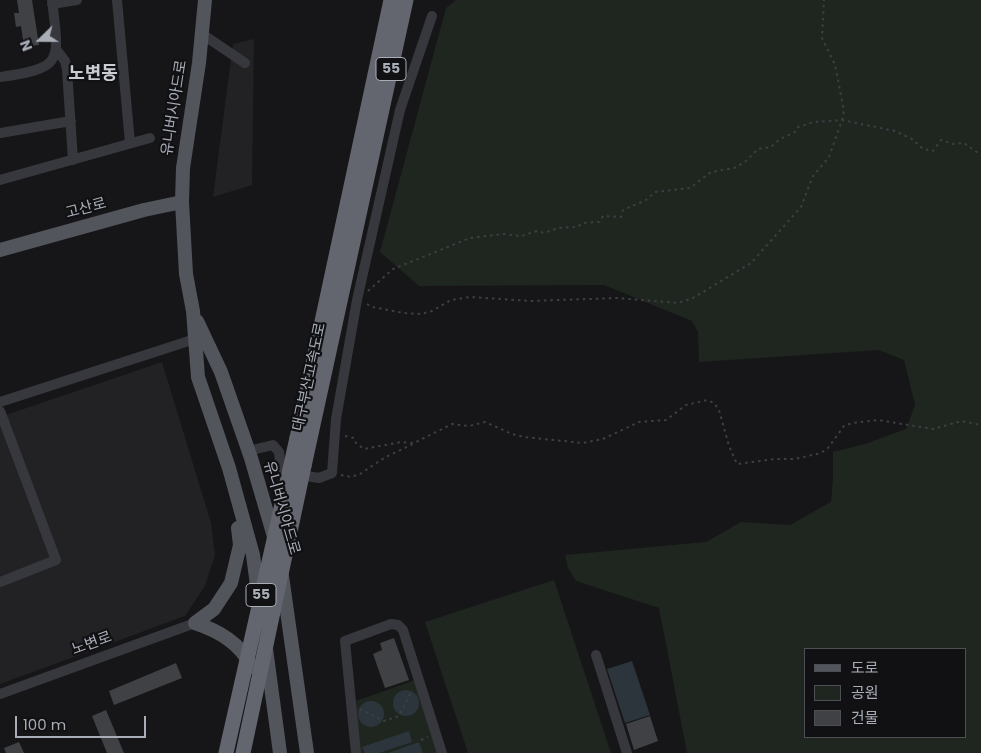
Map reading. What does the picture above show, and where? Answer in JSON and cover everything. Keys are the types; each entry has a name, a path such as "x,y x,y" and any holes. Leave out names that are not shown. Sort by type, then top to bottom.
{"highway":[{"name":"대구부산고속도로","path":"369,135 391,0"},
{"name":"대구부산고속도로","path":"226,753 297,438 369,135 406,0"},
{"name":"대구부산고속도로","path":"243,753 304,466 356,193"}],"main road":[{"name":"유니버시아드로","path":"205,0 183,168 182,202 186,274 193,311 198,377 229,468 253,555 280,753"},
{"name":"고산로","path":"0,250 144,210 182,202"},
{"name":"유니버시아드로","path":"193,311 221,372 278,549 307,753"},
{"path":"195,623 214,609 231,584 240,545 229,468"},
{"path":"195,623 226,636 248,659 262,687 277,729"}],"street":[{"path":"0,77 38,70 52,62 56,50 52,2 77,0"},
{"path":"117,0 130,143"},
{"path":"248,451 273,445 279,452 281,472 319,478 332,473 336,419 400,110 432,16"},
{"path":"202,34 245,63"},
{"path":"56,50 65,61 67,70 73,160"},
{"path":"0,133 71,121"},
{"path":"0,180 150,138"},
{"path":"0,402 195,339"},
{"path":"0,411 56,560 0,582"},
{"name":"노변로","path":"0,694 195,623"},
{"path":"356,753 345,641 391,624 398,625 403,630 442,753"},
{"path":"596,655 627,753"}],"path":[{"path":"824,0 822,38 834,65 844,111 842,120 829,157 812,176 804,202 794,216 751,263 683,303 616,298 530,301 470,296 451,300 432,311 416,314 372,306 365,303 360,297 393,269 470,238 504,234 520,236 537,231 544,233 558,228 576,227 583,223 599,222 603,216 621,217 624,210 646,200 655,192 690,188 712,172 734,168 745,162 758,149 770,147 780,139 795,132 798,127 814,122 842,120 895,131 933,152 941,140 953,144 964,143 981,155"},
{"path":"332,473 351,477 360,474 384,458 452,424 469,426 485,422 512,434 524,437 583,443 603,438 639,422 666,420 686,406 707,400 714,403 719,410 729,446 737,464 775,458 795,459 824,451 844,426 852,423 878,420 934,429 962,421 981,425"},
{"path":"335,433 354,438 356,443 364,449 401,442 414,443"},
{"path":"360,709 384,722 400,716 412,692"}],"shaded area":[{"path":"254,39 252,185 213,197 233,44"},
{"path":"162,362 211,523 215,555 205,586 185,616 0,684 0,417"},
{"path":"632,661 650,715 625,723 607,669"},
{"path":"406,690 415,694 419,703 415,712 406,716 397,712 393,703 397,694"},
{"path":"371,701 380,705 384,714 380,723 371,727 362,723 358,714 362,705"},
{"path":"409,731 412,742 379,753 365,753 362,747"},
{"path":"419,742 423,753 388,753"}],"green space":[{"path":"456,0 981,0 981,753 687,753 659,608 576,581 568,568 565,555 706,542 741,522 790,525 831,502 833,452 865,444 906,429 915,405 904,360 879,350 699,362 698,332 692,321 604,285 419,286 380,252 446,8"},
{"path":"554,580 611,753 468,753 425,622"},
{"path":"415,680 439,753 360,753 356,701"}],"building":[{"path":"17,0 32,0 39,45 24,47 21,26 16,27 14,13 19,13"},
{"path":"394,638 409,680 385,688 373,654 382,650 380,643"},
{"path":"176,663 182,678 114,705 109,691"},
{"path":"106,710 124,753 107,753 92,716"},
{"path":"650,716 658,741 634,750 626,724"},
{"path":"19,742 24,753 6,753 4,748"}],"district":[{"name":"노변동","path":"93,74"}]}
